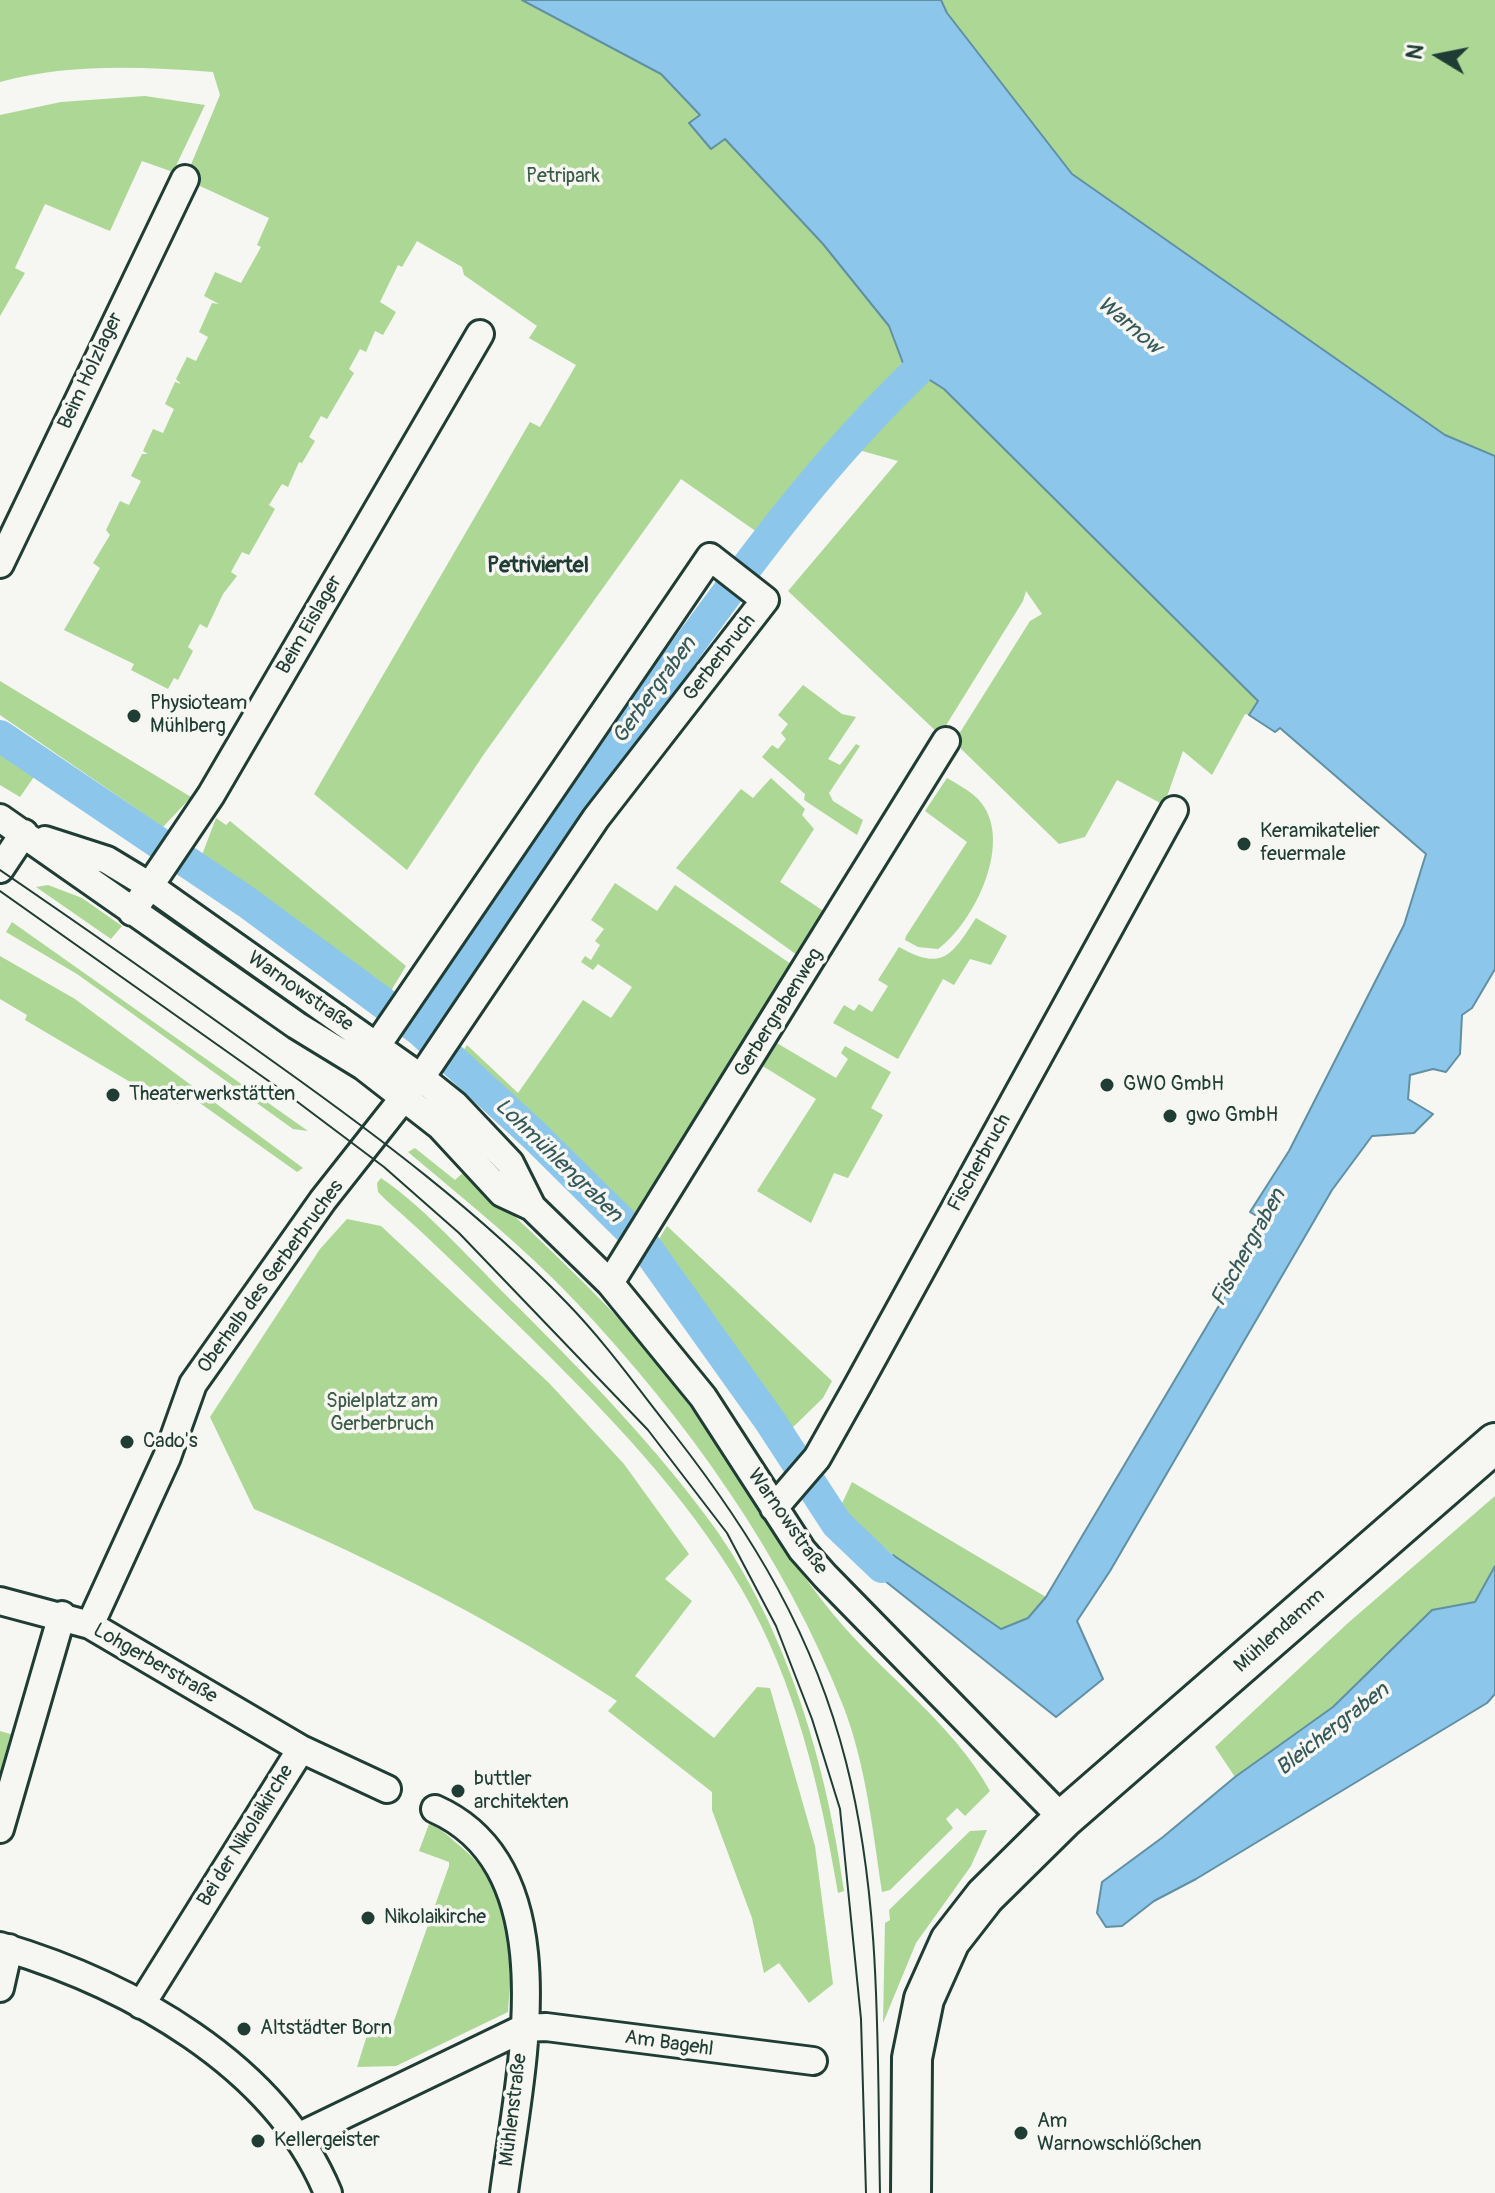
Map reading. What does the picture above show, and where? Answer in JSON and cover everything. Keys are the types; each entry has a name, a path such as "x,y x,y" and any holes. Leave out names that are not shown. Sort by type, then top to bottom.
{"main road":[{"name":"Mühlendamm","path":"911,2193 912,2058 924,1999 950,1941 985,1896 1063,1819 1495,1443"}],"street":[{"name":"Beim Holzlager","path":"0,564 185,179"},
{"name":"Beim Eislager","path":"132,912 205,803 480,334"},
{"name":"Gerberbruch","path":"370,1056 710,557 765,600 584,835 428,1066"},
{"name":"Gerbergrabenweg","path":"610,1283 946,741"},
{"name":"Fischerbruch","path":"774,1508 817,1458 1174,810"},
{"name":"Warnowstraße","path":"0,818 296,1025 370,1056 428,1066 455,1105 510,1163 532,1207 610,1283 703,1397 774,1508 825,1576 1063,1819"},
{"name":"Warnowstraße","path":"24,833 156,876 370,1056 404,1099 440,1126 502,1193 532,1207"},
{"path":"0,869 24,833"},
{"name":"Oberhalb des Gerberbruches","path":"90,1625 167,1457 193,1384 323,1200 428,1066"},
{"name":"Lohgerberstraße","path":"0,1601 62,1615 90,1625 301,1749"},
{"path":"0,1829 62,1615"},
{"name":"Bei der Nikolaikirche","path":"141,2005 301,1749 387,1789"},
{"name":"Mühlenstraße","path":"435,1809 456,1818 477,1836 505,1871 521,1924 524,2028 504,2193"},
{"path":"0,1988 4,1947 55,1965 141,2005 187,2032 231,2067 300,2136 328,2193"},
{"name":"Am Bagehl","path":"524,2028 546,2027 813,2061"},
{"path":"300,2136 524,2028"}],"green space":[{"name":"Petripark","path":"0,0 522,0 661,74 700,115 690,123 710,149 724,138 823,244 889,326 903,363 944,389 1258,701 1249,715 1245,714 1212,775 1183,751 1164,805 1117,780 1085,837 1059,844 954,742 1030,621 1042,614 1026,591 1023,601 940,735 788,591 898,461 830,442 757,532 681,479 484,754 407,870 314,794 530,422 540,427 576,365 529,338 537,326 464,275 462,267 417,241 402,267 398,265 380,302 396,312 383,335 375,331 366,352 360,349 349,369 354,373 327,419 321,416 309,437 315,441 302,463 299,462 288,487 282,484 269,505 275,509 249,555 242,552 231,572 237,576 223,594 207,628 200,624 188,647 193,651 178,680 174,678 168,689 131,670 134,664 64,630 100,568 93,563 110,535 106,530 120,501 129,505 141,481 131,476 142,454 148,454 143,451 153,429 163,433 174,409 165,404 175,382 181,384 176,379 187,357 196,361 208,337 199,332 212,303 219,304 204,296 215,272 241,283 261,247 257,245 269,218 185,179 220,95 213,72 79,69 0,82"},
{"path":"941,0 1495,0 1495,456 1445,435 1072,174 947,13"},
{"path":"145,96 205,105 173,172 142,161 110,231 45,204 15,268 25,273 0,316 0,115 61,102"},
{"path":"0,681 191,797 163,827 0,715"},
{"path":"803,685 842,714 856,717 828,759 840,765 856,744 860,746 829,793 833,801 863,820 857,835 804,800 805,794 762,757 772,745 778,749 786,739 781,733 788,724 778,715"},
{"path":"0,749 38,771 20,797 0,785"},
{"path":"771,778 805,809 802,815 814,829 780,882 825,912 797,955 676,868 741,789 753,798"},
{"path":"947,778 978,799 989,816 993,836 992,857 976,901 952,937 938,949 918,947 905,940 906,936 967,842 925,811"},
{"path":"216,818 226,825 230,821 406,966 389,994 202,855"},
{"path":"615,883 657,911 675,885 791,964 654,1200 646,1194 632,1221 542,1129 460,1056 467,1045 518,1093 583,1000 611,1018 632,987 598,964 593,970 581,962 585,956 591,960 600,945 595,941 604,929 591,920"},
{"path":"48,885 82,898 122,926 111,939 36,887"},
{"path":"976,918 1007,936 991,965 970,959 954,985 943,979 898,1059 833,1023 844,1005 854,1011 859,1004 872,1012 888,986 878,980 899,947 926,958 945,956 960,942"},
{"path":"12,922 308,1131 293,1129 77,974 6,932"},
{"path":"0,956 75,999 303,1168 297,1172 190,1096 184,1094 178,1104 140,1081 137,1086 25,1020 27,1015 0,999"},
{"path":"775,1042 836,1078 848,1059 841,1053 845,1046 891,1072 871,1108 883,1115 848,1178 834,1173 811,1223 757,1191 816,1099 761,1065"},
{"path":"415,1148 455,1180 466,1170 623,1323 691,1408 790,1557 833,1614 937,1721 974,1766 990,1791 965,1816 957,1808 946,1819 953,1828 890,1890 882,1892 863,1776 844,1708 793,1597 729,1492 656,1393 575,1301 494,1224 408,1152"},
{"path":"381,1178 416,1205 451,1239 619,1412 690,1495 739,1565 762,1608 800,1700 827,1796 844,1891 838,1893 814,1775 791,1698 760,1624 719,1553 669,1486 614,1423 440,1249 378,1192 377,1183"},
{"name":"Spielplatz am Gerberbruch","path":"347,1219 381,1226 549,1383 624,1464 689,1554 665,1579 692,1601 635,1676 714,1738 757,1687 770,1688 815,1846 833,1984 809,2003 779,1963 764,1973 752,1918 712,1810 712,1792 608,1711 617,1701 530,1647 440,1597 254,1509 210,1417 320,1249"},
{"path":"667,1226 832,1381 823,1398 788,1432 654,1247"},
{"path":"852,1482 1046,1597 1028,1618 1001,1629 893,1555 839,1510"},
{"path":"1495,1496 1495,1566 1475,1602 1432,1610 1333,1707 1235,1777 1215,1747 1348,1623"},
{"path":"0,1731 17,1736 0,1800"},
{"path":"429,1824 438,1828 477,1862 499,1900 509,1943 508,2012 396,2066 357,2067 369,2029 389,2035 449,1866 449,1862 419,1851"},
{"path":"987,1830 971,1866 916,1943 883,2023 885,1923 890,1920 889,1910 970,1831"}],"water":[{"name":"Warnow","path":"522,0 941,0 947,13 1072,174 1445,435 1495,456 1495,969 1472,1008 1462,1015 1460,1054 1446,1072 1433,1069 1410,1075 1408,1099 1433,1114 1414,1133 1372,1136 1332,1190 1110,1571 1077,1621 1103,1679 1056,1717 875,1573 893,1555 1001,1629 1028,1618 1046,1597 1268,1223 1250,1212 1289,1151 1404,925 1426,854 1280,728 1275,732 1249,715 1258,701 944,389 903,363 889,326 823,244 725,139 711,149 689,123 700,115 661,74"},
{"name":"Bleichergraben","path":"1495,1566 1495,1694 1487,1703 1196,1879 1154,1901 1122,1926 1106,1927 1097,1913 1102,1882 1163,1837 1235,1777 1333,1707 1432,1610 1475,1602"}],"waterway":[{"name":"Gerbergraben","path":"421,1031 583,793 738,579 853,437 916,372"},
{"name":"Lohmühlengraben","path":"0,736 248,903 421,1031 535,1136 643,1243 770,1421 837,1524 882,1567"}],"tram line":[{"path":"0,870 354,1120 464,1207 533,1269 595,1334 730,1510 778,1589 817,1672 833,1716 858,1815 872,1922 880,2193"},
{"path":"0,891 287,1094 384,1167 459,1233 648,1430 727,1533 776,1626 812,1719 840,1809 861,2019 866,2193"}],"place":[{"name":"Physioteam Mühlberg","path":"134,716"},
{"name":"Keramikatelier feuermale","path":"1244,844"},
{"name":"GWO GmbH","path":"1107,1085"},
{"name":"Theaterwerkstätten","path":"113,1095"},
{"name":"gwo GmbH","path":"1170,1116"},
{"name":"Cado's","path":"127,1442"},
{"name":"buttler architekten","path":"458,1791"},
{"name":"Nikolaikirche","path":"368,1918"},
{"name":"Altstädter Born","path":"244,2029"},
{"name":"Am Warnowschlößchen","path":"1021,2133"},
{"name":"Kellergeister","path":"258,2141"}],"district":[{"name":"Petriviertel","path":"538,566"}],"water label":[{"name":"Fischergraben","path":"1249,1248"}]}
